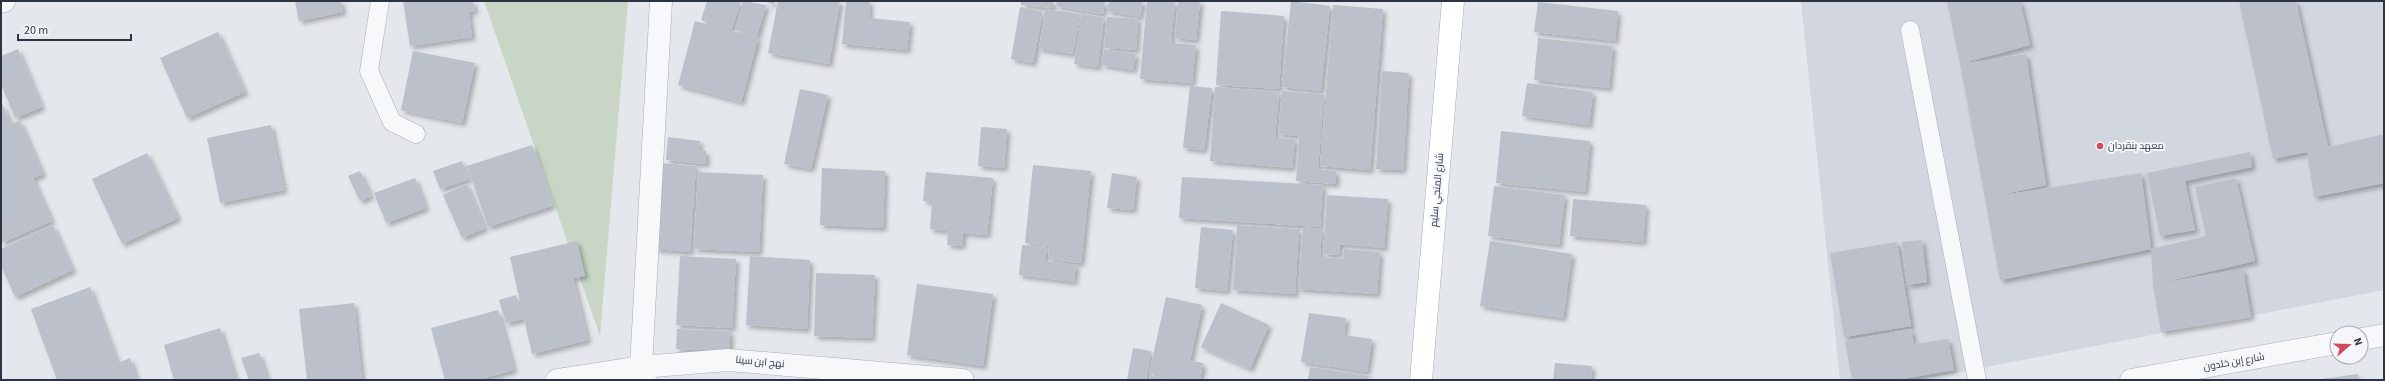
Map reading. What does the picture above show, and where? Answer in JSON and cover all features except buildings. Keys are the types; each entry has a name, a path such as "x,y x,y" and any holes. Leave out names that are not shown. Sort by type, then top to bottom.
{"street":[{"path":"643,373 661,1"},
{"name":"شارع المنجي سليم","path":"1422,380 1453,1"},
{"path":"2369,338 2384,335"},
{"name":"شارع إبن خلدون","path":"2131,380 2329,344"},
{"name":"نهج ابن سينا","path":"557,380 643,373 728,360 963,380"}],"lane":[{"path":"380,1 369,72 392,122 416,134"},
{"path":"1910,30 1977,380"}],"shaded area":[{"name":"معهد بنقردان","path":"1801,1 2384,1 2384,290 1919,380 1840,380"}],"green space":[{"path":"484,1 628,1 600,336"}],"place":[{"name":"معهد بنقردان","path":"2100,146"}]}
